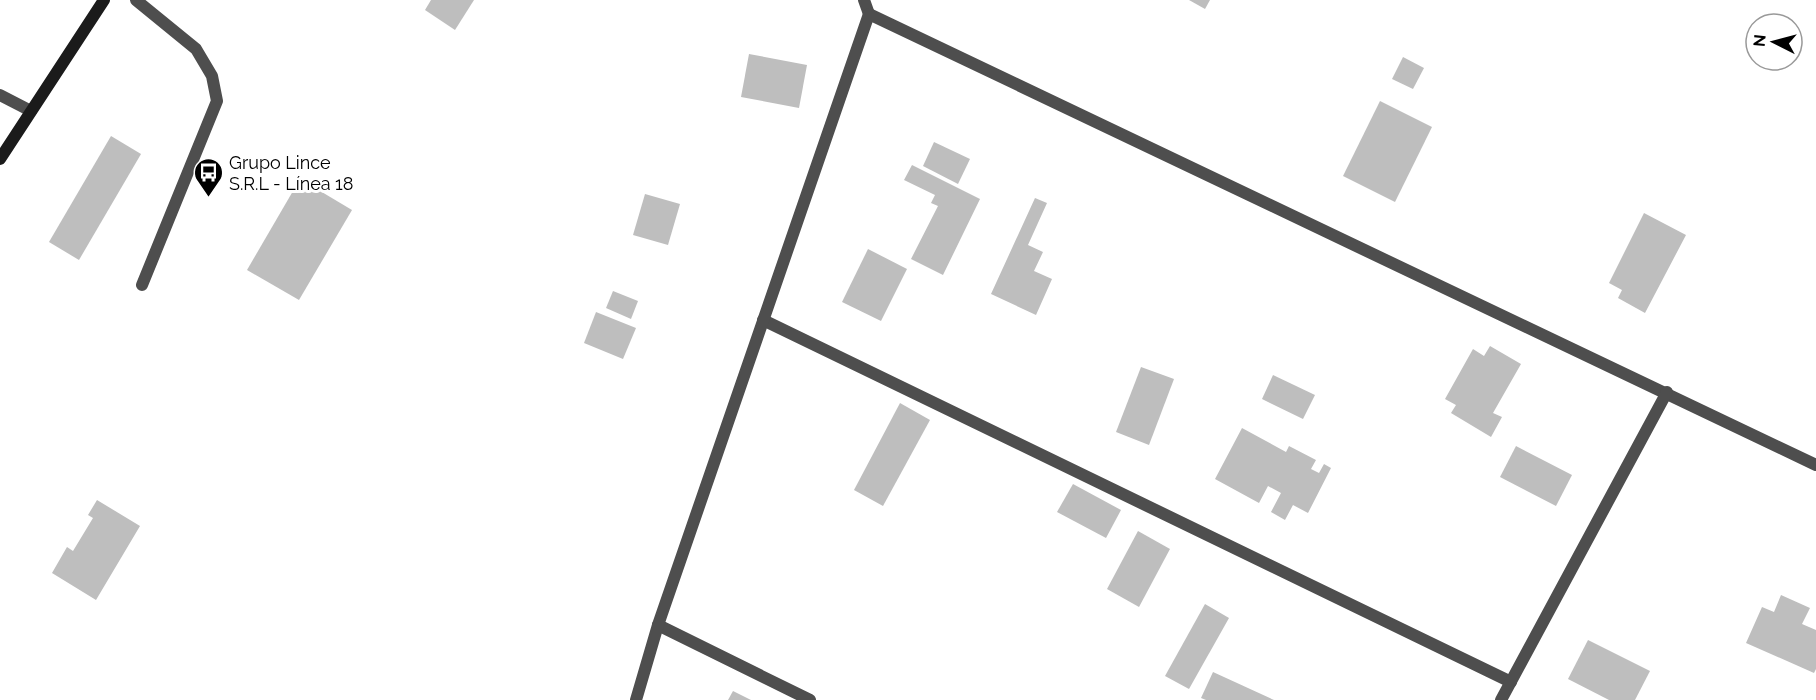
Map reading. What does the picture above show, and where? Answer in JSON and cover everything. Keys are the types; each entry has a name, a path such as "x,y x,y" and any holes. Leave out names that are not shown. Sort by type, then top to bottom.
{"main road":[{"path":"0,159 104,0"}],"street":[{"path":"136,0 196,49 212,76 217,101 142,285"},
{"path":"636,700 658,625 869,14 864,0"},
{"path":"869,14 1667,392 1816,465"},
{"path":"0,96 31,111"},
{"path":"764,320 1511,682"},
{"path":"1501,700 1667,392"},
{"path":"658,625 810,700"}],"building":[{"path":"431,0 474,0 455,30 425,10"},
{"path":"1189,0 1210,0 1205,9"},
{"path":"749,54 807,65 799,108 741,97"},
{"path":"1403,57 1424,68 1413,89 1392,79"},
{"path":"1380,101 1432,127 1395,202 1343,176"},
{"path":"111,136 141,154 79,260 49,242"},
{"path":"934,142 970,159 958,184 923,166"},
{"path":"912,165 980,199 943,275 911,259 938,206 931,203 935,195 904,180"},
{"path":"300,179 352,210 299,300 247,270"},
{"path":"645,194 680,204 668,245 633,235"},
{"path":"1035,198 1047,203 1028,245 1043,252 1034,271 1052,279 1036,315 991,294"},
{"path":"1644,213 1686,235 1645,313 1618,298 1622,290 1609,283"},
{"path":"868,249 907,269 881,321 842,302"},
{"path":"613,291 638,301 631,319 606,308"},
{"path":"596,312 636,328 623,359 584,343"},
{"path":"1490,346 1521,364 1493,413 1502,417 1491,437 1451,413 1456,405 1445,399 1473,349 1484,356"},
{"path":"1141,367 1174,379 1149,445 1116,432"},
{"path":"1273,375 1315,395 1303,419 1262,399"},
{"path":"900,403 930,420 883,506 854,490"},
{"path":"1242,428 1286,452 1289,446 1316,460 1311,469 1319,473 1324,464 1331,468 1308,513 1293,505 1285,520 1271,512 1281,493 1268,486 1259,503 1215,479"},
{"path":"1516,446 1572,475 1556,506 1500,477"},
{"path":"1073,484 1121,510 1106,538 1057,512"},
{"path":"97,500 140,526 96,600 52,573 67,547 73,551 93,518 88,515"},
{"path":"1138,531 1170,549 1139,607 1107,589"},
{"path":"1781,595 1810,608 1802,624 1816,630 1816,669 1814,673 1746,643 1762,607 1774,612"},
{"path":"1205,604 1229,618 1189,689 1165,676"},
{"path":"1588,640 1650,671 1635,700 1609,700 1568,679"},
{"path":"1213,672 1274,700 1206,700 1201,698"},
{"path":"733,691 751,700 728,700"}],"place":[{"name":"Grupo Lince S.R.L - Línea 18","path":"208,198"}]}
